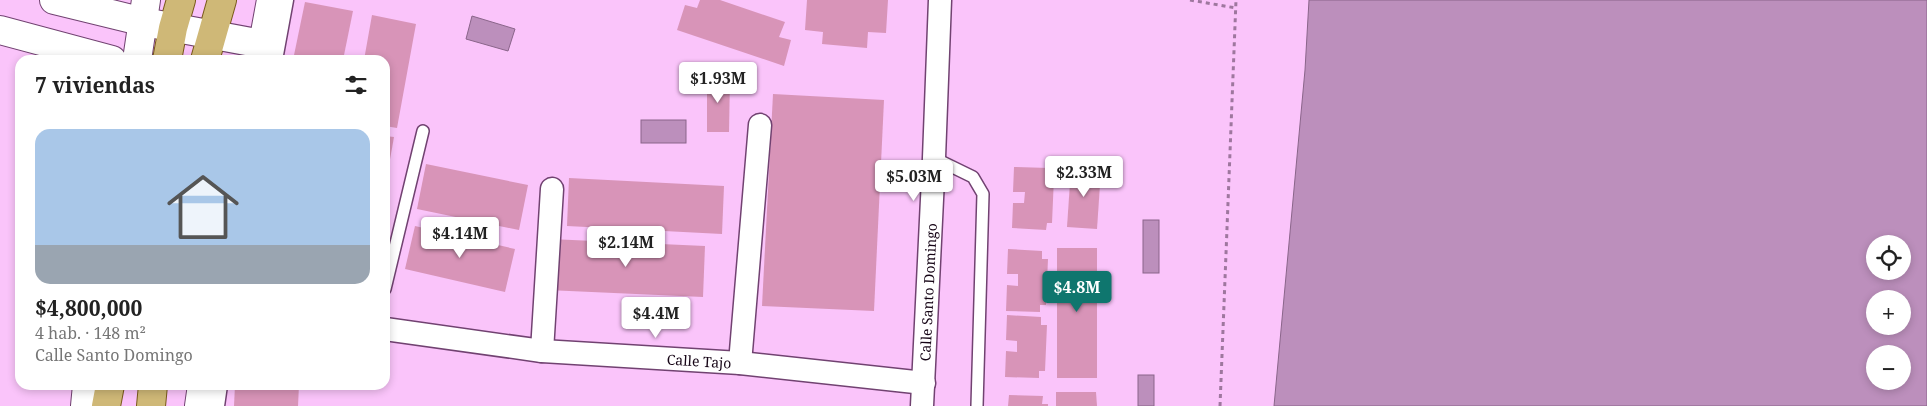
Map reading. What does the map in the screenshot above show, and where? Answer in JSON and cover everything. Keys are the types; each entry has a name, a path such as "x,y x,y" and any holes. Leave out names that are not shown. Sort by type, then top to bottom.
{"main road":[{"path":"54,0 145,11 208,47 265,55 271,0"},
{"path":"168,55 181,0"},
{"path":"208,47 222,0"},
{"path":"138,55 145,11"},
{"path":"0,30 93,55"},
{"path":"85,406 87,390"},
{"path":"106,406 109,390"},
{"path":"151,406 153,390"},
{"path":"199,406 201,390"}],"street":[{"path":"265,55 285,0"},
{"name":"Calle Santo Domingo","path":"922,406 940,0"},
{"path":"740,363 760,125"},
{"path":"542,351 552,189"},
{"name":"Calle Tajo","path":"390,330 542,351 740,363 924,383"},
{"path":"216,406 218,390"}],"lane":[{"path":"390,269 424,130"},
{"path":"934,158 973,177 983,194 977,406"}],"path":[{"path":"1190,0 1236,8"},
{"path":"1220,406 1236,0"}],"shaded area":[{"path":"1309,0 1927,0 1927,406 1274,406 1305,70"},
{"path":"472,16 515,29 508,51 466,39"},
{"path":"641,120 686,120 686,143 641,143"},
{"path":"1143,220 1159,220 1159,273 1143,273"},
{"path":"1138,375 1154,375 1154,406 1138,406"}],"building":[{"path":"700,0 720,0 785,22 779,37 791,40 784,66 677,30 685,5 697,8"},
{"path":"807,0 888,0 886,33 868,32 867,48 822,44 823,32 805,30"},
{"path":"305,2 353,11 344,55 294,55"},
{"path":"372,15 416,24 397,128 390,127 390,55 365,55"},
{"path":"707,76 730,77 729,132 707,132"},
{"path":"773,94 884,100 874,311 762,306"},
{"path":"390,137 394,137 390,160"},
{"path":"426,164 528,185 519,230 417,209"},
{"path":"1014,167 1049,168 1048,176 1054,177 1052,223 1047,223 1046,230 1012,228 1013,203 1024,203 1025,192 1013,192"},
{"path":"1071,168 1101,170 1097,229 1067,227"},
{"path":"569,178 724,186 722,234 567,226"},
{"path":"415,226 515,249 505,292 405,269"},
{"path":"550,239 705,246 703,297 547,290"},
{"path":"1057,248 1097,248 1097,378 1057,378"},
{"path":"1008,249 1042,251 1042,259 1048,259 1046,305 1040,305 1040,312 1006,311 1007,285 1018,286 1018,274 1007,274"},
{"path":"1007,315 1041,317 1041,325 1047,325 1045,371 1039,371 1039,378 1005,377 1006,351 1017,352 1017,341 1006,340"},
{"path":"235,390 299,390 298,406 234,406"},
{"path":"1056,392 1096,392 1097,406 1056,406"},
{"path":"1009,395 1043,396 1042,404 1048,404 1048,406 1008,406"}]}
